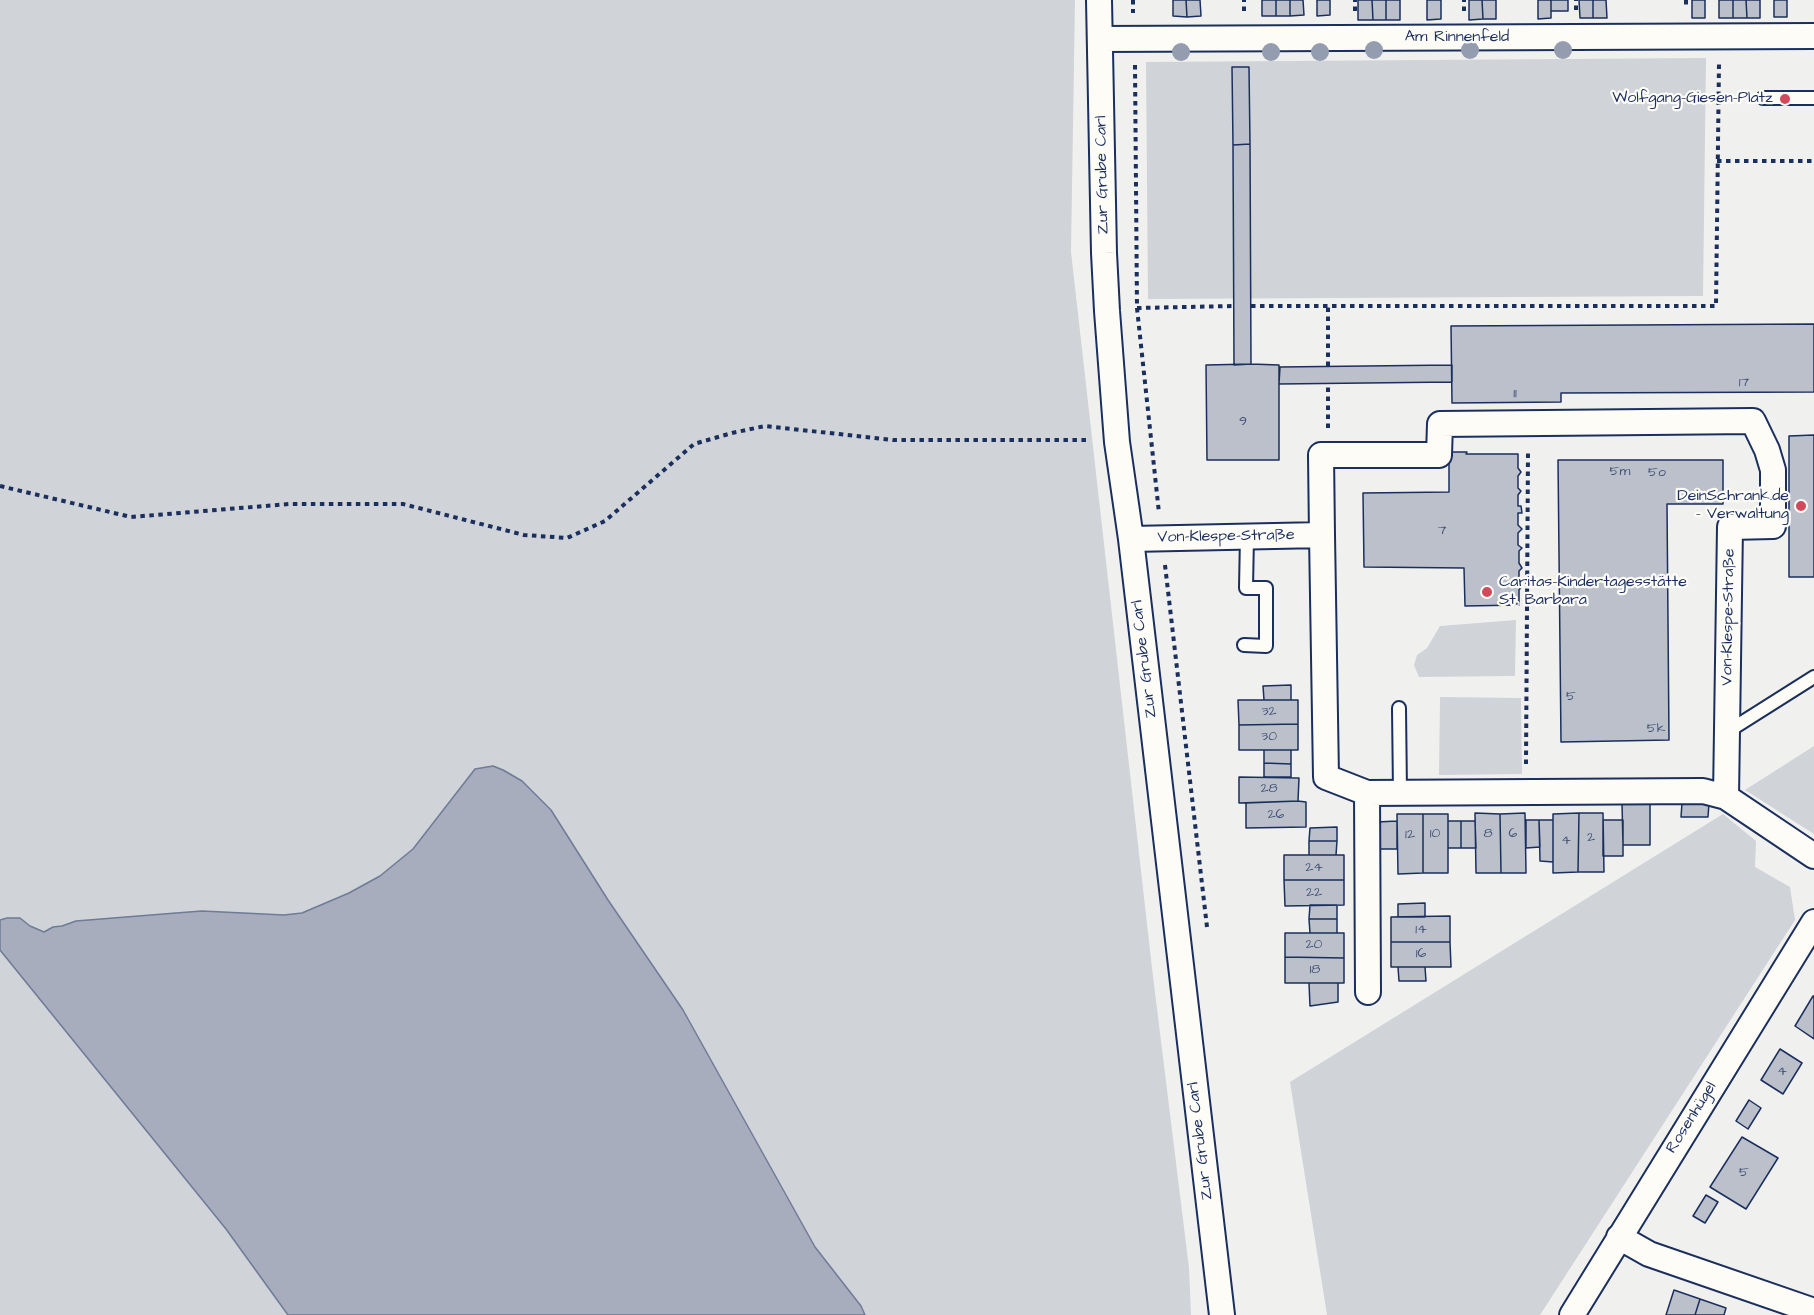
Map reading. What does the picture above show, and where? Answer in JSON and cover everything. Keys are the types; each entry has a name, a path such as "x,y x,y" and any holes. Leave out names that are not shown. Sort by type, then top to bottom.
{"street":[{"name":"Zur Grube Carl","path":"1099,0 1107,311 1117,442 1131,538 1222,1315"},
{"name":"Am Rinnenfeld","path":"1100,39 1814,36"},
{"name":"Von-Klespe-Straße","path":"1328,456 1439,455 1440,424 1753,421 1767,450 1773,470 1773,526 1730,527 1726,797"},
{"path":"1328,456 1322,455 1326,777 1367,793 1703,791 1726,797 1814,856"},
{"name":"Von-Klespe-Straße","path":"1131,538 1322,535"},
{"path":"1367,793 1368,992"},
{"name":"Rosenhügel","path":"1572,1315 1814,922"},
{"path":"1619,1237 1649,1254 1814,1311"}],"lane":[{"path":"1763,98 1814,98"},
{"path":"1244,645 1266,646 1266,588 1246,588 1247,536"},
{"path":"1727,732 1814,677"},
{"path":"1399,708 1400,792"}],"path":[{"path":"1133,0 1137,308 1208,938"},
{"path":"1251,306 1716,306 1720,37"},
{"path":"1717,161 1814,161"},
{"path":"1328,305 1328,366"},
{"path":"1107,311 1137,308 1234,306"},
{"path":"1328,383 1328,456"},
{"path":"1526,792 1528,423"},
{"path":"0,486 131,517 289,504 404,504 524,535 567,538 605,521 694,444 732,432 765,426 893,440 1117,442"}],"shaded area":[{"path":"0,0 1075,0 1071,252 1152,968 1189,1268 1191,1315 865,1315 861,1306 815,1247 766,1159 551,810 428,832 413,849 380,876 349,893 302,913 284,915 202,911 76,921 53,927 44,932 30,926 20,918 0,920"},
{"path":"1706,58 1703,296 1148,299 1146,62"},
{"path":"1516,620 1515,676 1419,677 1414,665 1417,655 1427,648 1440,626"},
{"path":"1440,697 1521,698 1522,774 1439,775"},
{"path":"1814,746 1814,834 1745,790"},
{"path":"1723,814 1756,841 1755,867 1790,887 1795,920 1540,1315 1327,1315 1290,1082"},
{"path":"0,950 226,1229 288,1315 0,1315"}],"water":[{"path":"493,766 522,781 551,810 608,900 683,1010 815,1247 861,1306 865,1315 288,1315 226,1229 0,950 0,920 7,918 20,918 30,926 44,932 53,927 76,921 202,911 284,915 302,913 349,893 380,876 413,849 475,769"}],"building":[{"path":"1173,0 1186,0 1187,17 1173,16"},
{"path":"1186,0 1200,0 1201,16 1187,17"},
{"path":"1262,0 1276,0 1276,16 1262,16"},
{"path":"1276,0 1290,0 1290,16 1276,16"},
{"path":"1290,0 1303,0 1304,15 1290,16"},
{"path":"1317,0 1330,0 1330,15 1317,16"},
{"path":"1358,0 1372,0 1373,20 1358,20"},
{"path":"1372,0 1386,0 1386,20 1373,20"},
{"path":"1386,0 1400,0 1400,20 1386,20"},
{"path":"1427,0 1441,0 1441,19 1427,20"},
{"path":"1469,0 1482,0 1483,19 1469,20"},
{"path":"1482,0 1496,0 1496,19 1483,19"},
{"path":"1538,0 1551,0 1551,18 1538,19"},
{"path":"1551,0 1568,0 1568,11 1551,11"},
{"path":"1579,0 1593,0 1593,18 1580,18"},
{"path":"1593,0 1606,0 1607,18 1593,18"},
{"path":"1692,0 1705,0 1705,18 1692,18"},
{"path":"1719,0 1733,0 1733,18 1719,18"},
{"path":"1733,0 1746,0 1747,18 1733,18"},
{"path":"1746,0 1760,0 1760,18 1747,18"},
{"path":"1774,0 1787,0 1787,17 1774,17"},
{"path":"1232,67 1249,67 1250,144 1233,145"},
{"path":"1250,144 1251,364 1234,365 1233,145"},
{"path":"1814,324 1814,392 1561,393 1561,402 1452,403 1451,326"},
{"path":"1206,365 1279,365 1279,460 1207,460"},
{"path":"1452,365 1452,382 1279,384 1280,367"},
{"name":"DeinSchrank.de - Verwaltung","path":"1814,435 1814,577 1789,577 1789,436"},
{"path":"1449,452 1518,454 1518,468 1521,472 1518,476 1518,488 1521,491 1518,495 1518,506 1521,506 1522,513 1518,513 1518,525 1522,529 1518,533 1518,545 1522,548 1519,551 1519,563 1522,568 1519,571 1519,583 1522,586 1519,590 1519,605 1465,606 1464,568 1364,567 1363,493 1449,492"},
{"path":"1558,460 1723,460 1723,504 1667,504 1669,740 1561,742"},
{"path":"1291,685 1291,700 1264,700 1263,686"},
{"path":"1238,700 1298,700 1298,724 1239,725"},
{"path":"1298,724 1298,750 1239,750 1239,725"},
{"path":"1264,750 1291,750 1291,764 1264,763"},
{"path":"1264,763 1291,764 1291,777 1264,777"},
{"path":"1239,777 1299,778 1298,801 1239,803"},
{"path":"1306,802 1306,827 1246,828 1246,803"},
{"path":"1622,803 1650,804 1650,845 1623,845"},
{"path":"1682,803 1709,803 1708,817 1681,817"},
{"path":"1475,813 1500,814 1501,873 1476,873"},
{"path":"1525,813 1526,873 1501,873 1500,814"},
{"path":"1579,813 1603,813 1604,872 1578,872"},
{"path":"1579,813 1578,872 1553,873 1553,814"},
{"path":"1397,814 1423,814 1423,873 1398,874"},
{"path":"1423,814 1448,814 1448,873 1423,873"},
{"path":"1526,820 1539,820 1540,847 1526,848"},
{"path":"1539,820 1553,820 1553,862 1540,861"},
{"path":"1603,820 1623,820 1623,856 1603,856"},
{"path":"1397,821 1397,849 1377,849 1377,822"},
{"path":"1448,821 1461,821 1461,848 1448,848"},
{"path":"1461,821 1475,821 1476,848 1461,848"},
{"path":"1337,827 1337,841 1309,841 1310,828"},
{"path":"1309,841 1337,841 1336,855 1309,855"},
{"path":"1284,855 1344,855 1344,880 1284,880"},
{"path":"1284,880 1344,880 1344,905 1285,906"},
{"path":"1425,903 1425,917 1398,917 1398,904"},
{"path":"1310,905 1337,905 1337,919 1309,919"},
{"path":"1450,916 1450,942 1391,942 1391,917"},
{"path":"1309,919 1337,919 1337,933 1310,933"},
{"path":"1285,933 1344,933 1344,958 1285,957"},
{"path":"1391,942 1450,942 1451,967 1391,967"},
{"path":"1285,957 1344,958 1344,983 1285,983"},
{"path":"1398,967 1425,967 1426,981 1399,981"},
{"path":"1309,983 1338,983 1338,1002 1310,1006"},
{"path":"1814,996 1814,1039 1795,1026"},
{"path":"1780,1049 1802,1063 1783,1094 1761,1080"},
{"path":"1749,1100 1761,1108 1748,1129 1736,1121"},
{"path":"1742,1137 1778,1158 1746,1209 1710,1187"},
{"path":"1706,1195 1718,1202 1705,1223 1693,1216"},
{"path":"1674,1290 1700,1299 1695,1315 1666,1315"},
{"path":"1700,1299 1726,1308 1724,1315 1695,1315"}],"place":[{"name":"Wolfgang-Giesen-Platz","path":"1785,99"},
{"name":"DeinSchrank.de - Verwaltung","path":"1801,506"},
{"name":"Caritas-Kindertagesstätte St. Barbara","path":"1487,592"}]}
